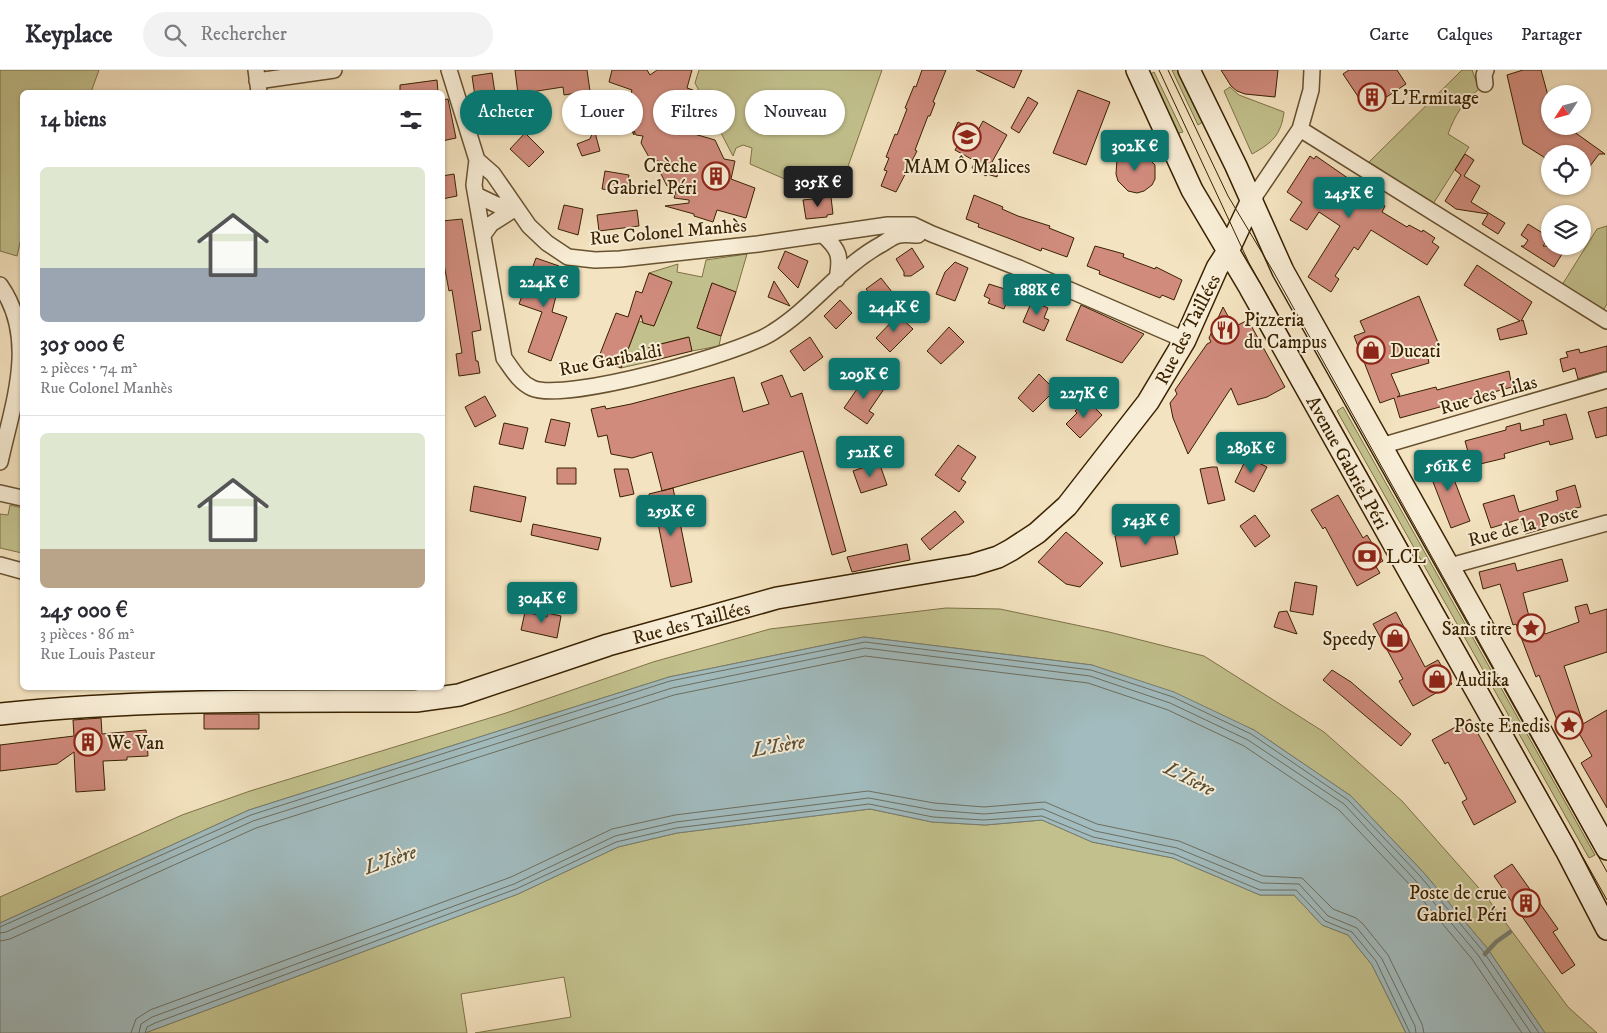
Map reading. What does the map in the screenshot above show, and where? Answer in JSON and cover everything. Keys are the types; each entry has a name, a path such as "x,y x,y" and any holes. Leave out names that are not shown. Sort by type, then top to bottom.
{"main road":[{"name":"Avenue Gabriel Péri","path":"1137,70 1192,190 1566,850 1607,929"},
{"name":"Avenue Gabriel Péri","path":"1189,70 1252,200 1283,270 1607,849"},
{"name":"Rue des Taillées","path":"0,714 54,708 134,704 416,701 459,696 608,644 777,598 978,563 998,557 1037,533 1067,506 1148,402 1185,340 1217,268 1228,251 1252,200"}],"street":[{"path":"257,81 334,70"},
{"name":"Rue Colonel Manhès","path":"448,70 477,160 493,174 529,226 547,243 568,257 595,260 658,255 823,235 888,225 913,225 1019,268 1185,340"},
{"path":"1252,200 1300,129 1312,90 1312,70"},
{"path":"1300,129 1607,321"},
{"name":"Rue Garibaldi","path":"477,160 474,185 504,358 517,377 533,389 562,392 612,383 706,359 750,344 780,327 802,310 864,254 897,235 932,234"},
{"path":"476,195 498,205 516,208"},
{"path":"483,235 491,224 516,208"},
{"path":"823,235 834,245 840,260 836,279"},
{"path":"0,285 14,310 20,338"},
{"path":"0,462 16,392 20,353"},
{"name":"Rue des Lilas","path":"1381,446 1607,380"},
{"path":"0,493 20,498"},
{"name":"Rue de la Poste","path":"1450,566 1607,523"},
{"path":"0,565 20,570"}],"shaded area":[{"path":"0,70 99,70 92,90 20,90 20,243 17,256 0,251"},
{"path":"699,70 882,70 845,175 787,180 750,164 752,148 743,145 736,148 733,156 722,135 735,135 735,90 699,90 695,83"},
{"path":"1172,70 1179,70 1204,121 1198,125"},
{"path":"1462,70 1472,70 1479,89 1460,109 1448,134 1469,147 1433,204 1369,162"},
{"path":"1154,72 1183,132 1176,134 1149,75"},
{"path":"1230,87 1239,95 1284,112 1278,132 1270,142 1252,154 1224,91"},
{"path":"1607,226 1607,304 1604,309 1562,285 1581,255 1591,255 1591,239 1597,229"},
{"path":"747,254 736,292 712,283 697,328 721,336 719,346 692,351 688,337 649,347 652,361 621,368 639,321 654,326 671,282 649,273 678,264 677,272 702,277 706,260"},
{"path":"1343,407 1595,855 1589,858 1337,411"},
{"path":"10,505 20,508 20,553 0,548 0,514 8,515"},
{"path":"946,608 1000,609 1109,632 1204,656 1324,732 1402,801 1485,895 1568,1007 1597,1033 1545,1033 1487,948 1424,873 1351,796 1254,730 1092,665 864,637 669,677 249,810 0,923 0,897 182,815 250,791 506,713 653,662 770,629"},
{"path":"870,809 932,822 985,825 1042,820 1092,842 1173,858 1260,895 1294,895 1322,925 1348,935 1372,965 1406,1033 475,1033 571,1017 564,977 461,994 467,1033 145,1033 518,894 618,847 677,833"}],"water":[{"name":"L'Isère","path":"864,637 1092,665 1174,692 1254,730 1351,796 1424,873 1487,948 1545,1033 1406,1033 1372,965 1348,935 1322,925 1294,895 1260,895 1173,858 1092,842 1042,820 985,825 932,822 870,809 677,833 618,847 518,894 145,1033 0,1033 0,923 249,810 669,677"}],"building":[{"path":"515,70 587,70 590,90 563,90 563,87 544,90 518,90"},
{"path":"612,70 647,70 650,75 657,70 692,70 687,88 693,90 653,90 653,135 698,135 715,140 724,159 735,161 731,179 755,188 746,218 717,210 713,222 694,216 694,214 665,206 689,203 689,200 674,198 677,188 667,186 659,170 661,162 650,159 641,143 643,136 636,135 643,135 643,90 632,90 609,82"},
{"path":"922,70 946,70 933,102 935,103 930,116 928,116 915,150 917,151 896,192 881,186 887,171 884,170 889,158 886,157 895,134 897,135 907,109 905,108"},
{"path":"976,70 1022,70 1014,88"},
{"path":"1221,70 1278,70 1275,97 1245,94 1237,91 1231,86"},
{"name":"L'Ermitage","path":"1349,70 1397,70 1406,84 1367,110 1343,74"},
{"path":"1523,70 1541,70 1545,85 1541,85 1541,135 1579,135 1605,154 1599,154 1591,165 1591,145 1541,145 1541,155 1523,144 1507,75"},
{"path":"492,73 495,90 474,90 472,76"},
{"path":"437,80 438,90 400,90 400,85"},
{"path":"1078,90 1110,102 1086,165 1053,153"},
{"path":"1028,97 1038,103 1019,133 1011,128"},
{"path":"448,99 456,138 445,140 445,100"},
{"path":"983,121 1007,135 992,162 999,165 997,177 987,174 986,176 972,168 975,161 955,150 962,138 953,133 958,122 977,132"},
{"path":"523,135 527,135 544,152 529,167 510,149"},
{"path":"592,135 596,135 600,151 582,156 577,144 590,139"},
{"path":"1126,150 1128,154 1137,153 1145,155 1155,165 1155,179 1152,185 1144,191 1137,193 1128,191 1118,181 1116,174 1117,159"},
{"path":"1465,154 1474,160 1464,176 1480,186 1471,202 1505,223 1498,234 1482,224 1488,214 1456,209 1445,201 1461,175 1455,170"},
{"path":"1310,156 1314,159 1316,156 1378,199 1385,206 1382,212 1407,227 1409,225 1422,232 1423,230 1435,238 1432,242 1439,247 1427,265 1371,230 1358,250 1354,247 1335,276 1339,279 1331,292 1308,277 1340,226 1319,212 1307,230 1290,220 1302,202 1287,192"},
{"path":"605,171 629,175 626,192 602,189"},
{"path":"454,174 457,196 445,198 445,176"},
{"path":"974,195 1003,207 1002,209 1018,216 1050,226 1049,228 1074,238 1067,257 1042,248 1041,251 978,227 979,224 966,219"},
{"path":"831,197 833,214 827,215 827,217 806,219 803,200"},
{"path":"564,205 583,209 578,235 558,229"},
{"path":"637,210 639,226 599,231 597,215"},
{"path":"462,219 481,330 472,332 476,361 478,361 480,373 459,376 456,354 462,353 452,290 449,291 445,270 445,221"},
{"path":"1528,224 1541,232 1541,255 1561,255 1554,267 1521,246 1524,246 1528,240 1521,235"},
{"path":"1095,246 1124,254 1123,257 1155,269 1156,267 1182,280 1174,300 1162,295 1160,298 1099,274 1100,271 1087,266"},
{"path":"912,248 924,267 911,276 904,276 904,272 896,259"},
{"path":"785,251 808,261 798,288 778,268"},
{"path":"536,258 559,266 553,282 559,284 552,312 567,317 551,361 528,352 542,312 519,304"},
{"path":"955,262 968,268 955,301 936,294 945,272"},
{"path":"1477,265 1532,302 1521,321 1523,320 1527,334 1500,340 1497,329 1520,321 1464,285"},
{"path":"649,273 672,282 654,326 643,323 641,315 621,368 598,359 616,313 628,317 636,291 642,293"},
{"path":"881,278 892,292 877,303 866,289"},
{"path":"774,281 790,306 768,297"},
{"path":"712,283 736,292 721,336 697,328"},
{"path":"989,284 1011,291 1004,309 988,303 990,299 984,296"},
{"path":"1419,296 1439,345 1426,349 1429,363 1391,374 1400,395 1397,397 1436,387 1437,390 1509,371 1512,387 1400,418 1394,398 1380,403 1354,336 1365,332 1360,321"},
{"path":"840,300 852,313 836,329 824,316"},
{"path":"1032,301 1048,308 1044,318 1049,320 1044,331 1023,322"},
{"path":"1081,305 1144,334 1122,363 1066,340"},
{"path":"1223,307 1234,327 1248,320 1285,387 1267,397 1238,405 1231,388 1188,454 1173,418 1170,403 1177,394 1175,390 1207,344 1211,342 1209,338"},
{"path":"898,315 913,329 890,352 876,338"},
{"path":"949,327 964,342 941,364 927,351"},
{"path":"689,337 692,351 652,361 649,347"},
{"path":"810,337 823,357 804,371 790,351"},
{"path":"1607,346 1607,371 1578,379 1575,368 1563,372 1560,359 1568,357 1566,352 1579,349 1580,353"},
{"path":"1039,374 1055,390 1033,412 1018,398"},
{"path":"782,375 791,397 802,393 846,551 832,555 803,451 662,491 652,452 632,458 611,454 607,435 598,437 591,409 605,406 606,409 631,404 734,377 743,412 769,404 761,383"},
{"path":"866,376 884,389 869,411 874,414 867,424 844,408"},
{"path":"485,396 496,416 475,427 465,407"},
{"path":"1087,400 1102,415 1080,438 1066,424 1077,413 1075,411"},
{"path":"1607,407 1607,435 1596,438 1588,412"},
{"path":"1566,414 1573,439 1550,445 1549,441 1504,454 1505,458 1472,466 1465,441 1506,430 1506,427 1520,423 1521,431 1544,425 1543,420"},
{"path":"551,419 570,423 565,446 545,442"},
{"path":"504,423 528,428 523,449 499,444"},
{"path":"958,445 976,457 961,479 966,482 959,492 935,475"},
{"path":"1445,456 1470,521 1451,528 1426,464"},
{"path":"1247,457 1267,467 1254,492 1235,482"},
{"path":"879,462 887,485 861,493 853,471"},
{"path":"1217,467 1225,500 1208,504 1200,469"},
{"path":"557,468 576,468 576,484 557,484"},
{"path":"614,469 628,469 634,494 620,497"},
{"path":"1575,485 1581,507 1572,509 1573,512 1544,520 1546,528 1525,534 1520,519 1491,528 1483,504 1514,495 1519,512 1558,500 1556,491"},
{"path":"474,486 526,497 521,522 470,511"},
{"path":"673,488 692,582 671,587 656,514 653,514 649,494"},
{"path":"1338,495 1363,538 1367,535 1383,561 1375,565 1380,573 1357,586 1325,527 1323,529 1311,510"},
{"path":"955,511 964,522 930,550 921,539"},
{"path":"1255,515 1270,536 1255,547 1240,526"},
{"path":"533,524 601,538 598,550 531,535"},
{"path":"1172,526 1178,554 1121,567 1115,536 1131,532 1132,535"},
{"path":"1066,532 1103,563 1080,587 1066,584 1038,562"},
{"path":"907,544 910,560 852,572 847,557"},
{"path":"1562,559 1568,581 1523,593 1532,628 1542,624 1545,634 1579,622 1575,607 1587,604 1590,614 1607,609 1607,652 1564,666 1582,720 1562,726 1560,719 1557,720 1539,675 1536,677 1516,624 1513,625 1500,584 1483,589 1479,572 1515,563 1517,571"},
{"path":"1295,582 1317,586 1313,615 1290,611"},
{"path":"1287,611 1297,634 1274,627 1279,612"},
{"path":"525,612 547,617 547,613 561,616 557,638 521,630"},
{"path":"1396,612 1425,667 1438,660 1452,684 1413,706 1399,681 1403,679 1373,624"},
{"path":"1332,670 1351,682 1411,734 1401,746 1323,680"},
{"path":"1607,710 1607,808 1581,763 1592,756 1576,728"},
{"path":"204,714 259,714 259,729 204,729"},
{"path":"101,718 102,734 146,730 148,756 127,757 127,760 103,761 105,790 76,792 74,752 57,764 0,771 0,745 74,736 73,720"},
{"path":"1470,719 1516,802 1474,825 1462,802 1467,799 1448,762 1445,764 1432,740"},
{"name":"Poste de crue Gabriel Péri","path":"1512,864 1558,929 1553,932 1575,965 1562,974 1494,876"}],"waterway":[{"path":"1485,954 1496,942 1510,932"}],"tram line":[{"path":"1159,70 1249,263 1607,900"},
{"path":"1168,70 1228,196 1273,271 1607,872"}],"place":[{"name":"L'Ermitage","path":"1372,97"},
{"name":"MAM Ô Malices","path":"967,137"},
{"name":"Crèche Gabriel Péri","path":"716,176"},
{"name":"Pizzeria du Campus","path":"1225,330"},
{"name":"Ducati","path":"1371,350"},
{"name":"LCL","path":"1367,556"},
{"name":"Sans titre","path":"1531,628"},
{"name":"Speedy","path":"1395,638"},
{"name":"Audika","path":"1437,679"},
{"name":"Poste Enedis","path":"1569,725"},
{"name":"We Van","path":"88,742"},
{"name":"Poste de crue Gabriel Péri","path":"1526,903"}]}
